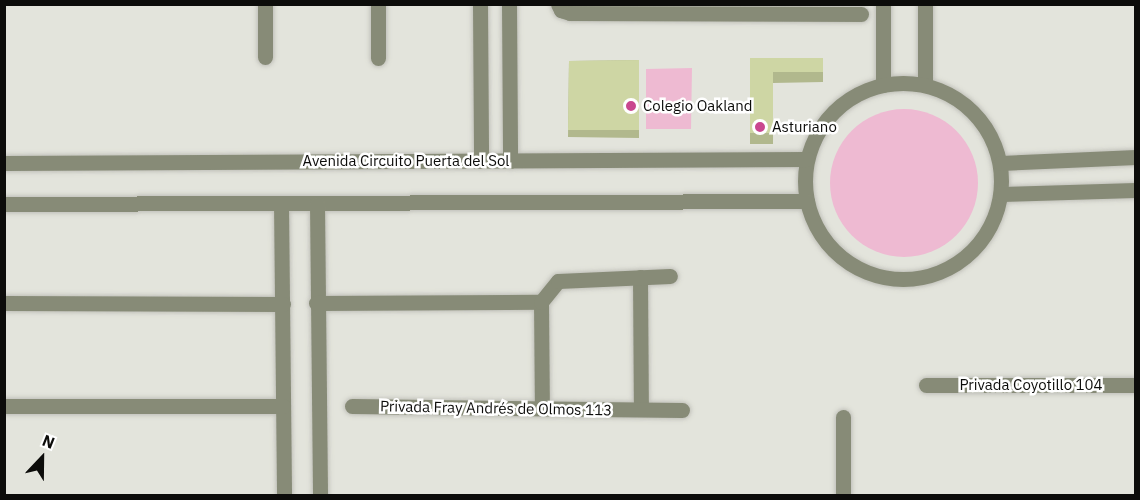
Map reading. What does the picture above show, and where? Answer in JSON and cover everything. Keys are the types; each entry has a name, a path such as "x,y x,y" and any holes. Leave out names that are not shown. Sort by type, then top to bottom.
{"street":[{"path":"265,57 266,4"},
{"path":"378,4 378,58"},
{"path":"480,4 481,161"},
{"path":"509,4 510,160"},
{"path":"558,4 561,10 570,13 861,14"},
{"path":"883,4 883,85"},
{"path":"925,4 925,85"},
{"path":"883,85 925,85 949,94 970,109 987,129 1001,163 1001,195 993,224 975,249 951,267 922,278 892,279 862,270 837,254 818,230 807,201 807,159 817,133 834,110 856,94 883,85"},
{"path":"1001,163 1136,157"},
{"name":"Avenida Circuito Puerta del Sol","path":"4,163 807,159"},
{"path":"1001,195 1136,190"},
{"path":"4,204 807,201"},
{"path":"281,203 284,495"},
{"path":"317,204 316,303 320,495"},
{"path":"542,408 541,302 558,281 670,276"},
{"path":"640,277 641,409"},
{"path":"316,303 541,302"},
{"path":"4,303 282,304"},
{"name":"Privada Coyotillo 104","path":"926,385 1136,385"},
{"path":"4,406 283,406"},
{"name":"Privada Fray Andrés de Olmos 113","path":"352,406 682,410"},
{"path":"843,417 843,495"}],"shaded area":[{"path":"692,68 691,129 646,129 646,69"},
{"path":"904,109 932,114 945,121 956,131 966,142 973,155 978,183 973,211 966,224 956,235 945,245 932,252 904,257 876,252 863,245 852,235 842,224 835,211 830,183 835,155 842,142 852,131 863,121 876,114"}],"building":[{"path":"750,58 823,58 823,72 773,72 773,133 750,133"},
{"path":"639,60 639,130 568,130 569,61"}],"place":[{"name":"Colegio Oakland","path":"631,106"},
{"name":"Asturiano","path":"760,127"}]}
